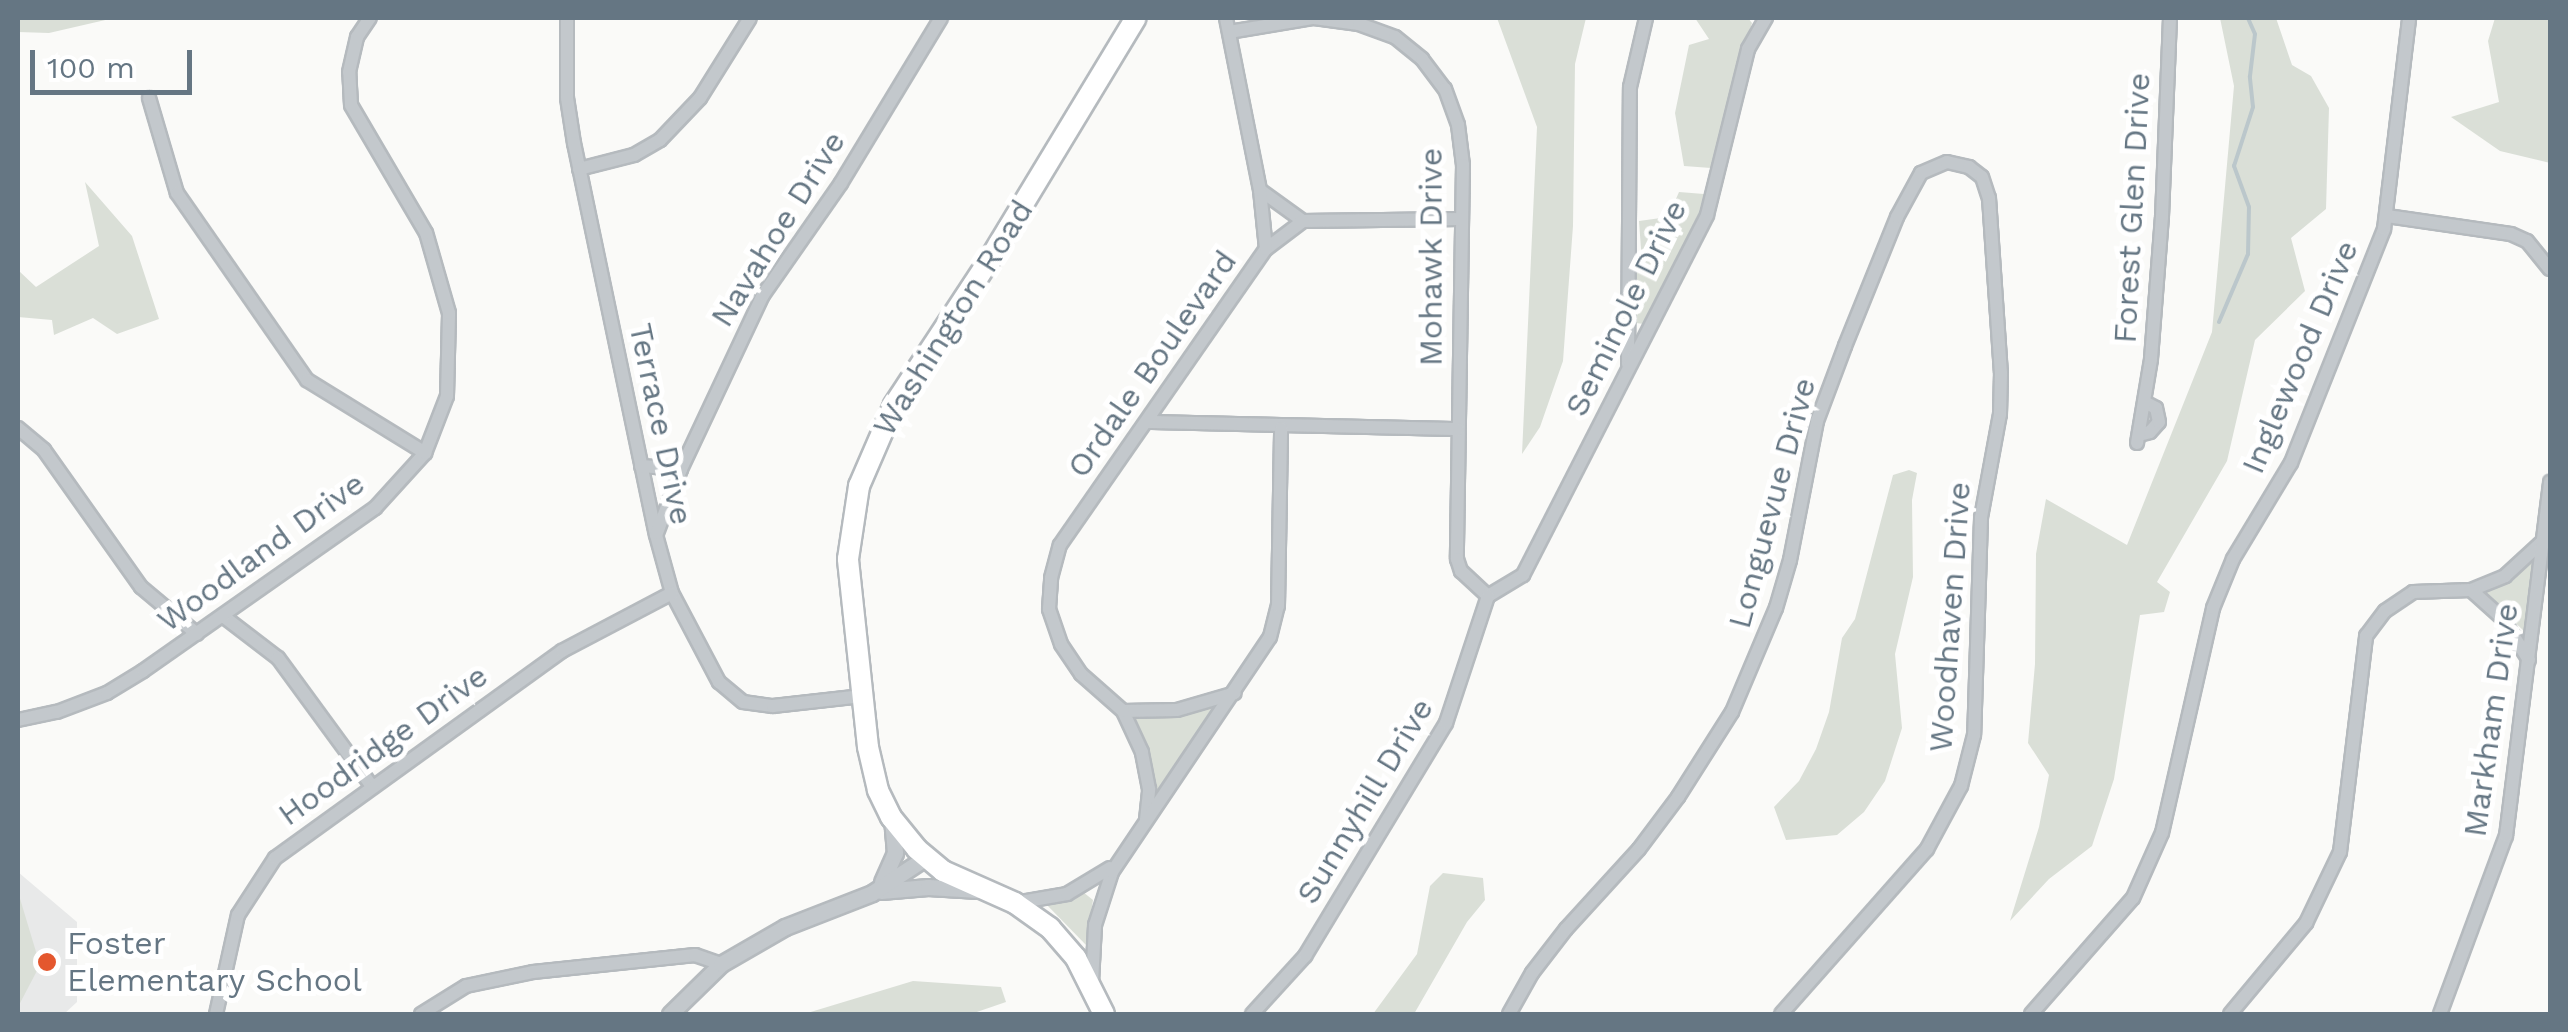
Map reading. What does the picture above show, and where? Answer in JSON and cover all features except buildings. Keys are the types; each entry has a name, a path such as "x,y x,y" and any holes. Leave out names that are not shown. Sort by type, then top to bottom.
{"main road":[{"name":"Washington Road","path":"1104,1014 1060,937 1015,904 980,890 925,858 891,817 870,762 848,560 851,522 865,467 904,385 988,262 1136,18"}],"street":[{"name":"Woodland Drive","path":"18,720 57,712 107,693 374,508 425,453 447,396 449,314 426,232 351,105 348,72 357,37 370,18"},
{"name":"Terrace Drive","path":"567,18 567,98 579,169 656,535 672,594 719,682 743,702 773,706 862,696"},
{"path":"579,169 634,155 660,140 700,98 750,18"},
{"name":"Navahoe Drive","path":"656,535 681,469 763,295 840,184 941,18"},
{"name":"Mohawk Drive","path":"1228,25 1314,18 1359,24 1395,37 1422,58 1444,88 1458,125 1463,165 1456,559 1460,571 1488,596"},
{"path":"1628,367 1630,87 1646,18"},
{"name":"Seminole Drive","path":"1488,596 1522,575 1707,215 1748,49 1766,18"},
{"name":"Forest Glen Drive","path":"2138,439 2162,217 2170,18"},
{"name":"Inglewood Drive","path":"2031,1014 2133,898 2162,834 2212,608 2233,559 2291,463 2387,216 2409,18"},
{"name":"Ordale Boulevard","path":"1146,820 1149,789 1142,752 1122,711 1081,674 1061,644 1049,608 1051,578 1060,545 1266,249 1260,190 1228,25"},
{"path":"150,98 177,193 307,380 425,453"},
{"name":"Longuevue Drive","path":"1509,1014 1532,973 1566,929 1640,850 1732,712 1756,662 1790,560 1817,421 1898,217 1921,174 1933,164 1969,167"},
{"name":"Woodhaven Drive","path":"1781,1014 1927,849 1952,808 1968,760 1976,712 1981,518 2000,414 2001,373 1989,198 1982,177 1969,167"},
{"path":"1260,190 1303,221"},
{"path":"2387,216 2511,234 2527,241 2550,269"},
{"path":"1266,249 1303,221 1460,219"},
{"path":"1147,422 1458,429"},
{"path":"18,428 44,450 141,587 196,634"},
{"path":"1092,988 1098,911 1119,859 1263,652 1275,623 1281,428"},
{"path":"641,466 681,469"},
{"name":"Markham Drive","path":"2440,1014 2506,836 2550,482"},
{"path":"2230,1014 2306,923 2340,852 2366,636 2385,611 2413,592 2471,590 2506,576 2544,540"},
{"path":"2471,590 2502,618 2529,660"},
{"name":"Hoodridge Drive","path":"216,1014 229,942 252,887 303,835 562,650 672,594"},
{"name":"Sunnyhill Drive","path":"1252,1014 1305,956 1446,723 1488,596"},
{"path":"222,616 278,658 371,786"},
{"path":"1122,711 1176,710 1234,694"},
{"path":"872,892 894,862 891,817"},
{"path":"670,1014 720,964 785,927 872,892 925,858"},
{"path":"1015,904 1078,890 1119,859"},
{"path":"872,892 928,887 980,890"},
{"path":"421,1014 466,986 533,972 695,954 720,964"}],"shaded area":[{"path":"18,18 114,18 49,33 18,32"},
{"path":"1497,18 1586,18 1575,64 1573,226 1563,361 1540,427 1522,454 1537,127"},
{"path":"1695,18 1748,18 1752,23 1711,168 1684,166 1675,113 1689,45 1709,39"},
{"path":"2220,18 2276,18 2292,65 2311,76 2329,108 2326,209 2291,238 2305,291 2255,340 2227,461 2157,582 2170,592 2164,612 2140,615 2114,779 2092,846 2049,879 2010,921 2039,827 2049,775 2028,743 2035,664 2036,554 2046,499 2127,545 2212,332 2234,86"},
{"path":"2495,18 2550,18 2550,163 2500,151 2451,117 2499,102 2488,41"},
{"path":"85,182 132,236 159,319 117,334 93,318 54,335 52,320 18,317 18,270 36,287 99,246"},
{"path":"1679,192 1704,194 1699,213 1644,324 1636,323 1635,275 1642,263 1639,221 1668,217"},
{"path":"1909,470 1917,473 1912,500 1913,577 1895,654 1902,728 1885,781 1864,812 1837,835 1786,840 1774,807 1799,781 1816,749 1829,712 1842,638 1855,619 1893,475"},
{"path":"2531,560 2535,562 2526,633 2484,593"},
{"path":"1223,703 1156,797 1149,751 1132,713"},
{"name":"Foster Elementary School","path":"18,872 77,922 77,1002 64,1014 18,1014"},
{"path":"1443,873 1483,878 1485,900 1467,922 1414,1014 1373,1014 1417,954 1430,886"},
{"path":"18,892 40,965 18,1007"},
{"path":"1083,892 1093,900 1086,945 1046,904"},
{"path":"913,981 1001,987 1006,1002 971,1014 804,1014"}],"waterway":[{"path":"2219,322 2248,254 2249,207 2234,166 2253,107 2250,76 2255,34 2248,18"}],"place":[{"name":"Foster Elementary School","path":"47,962"}]}
